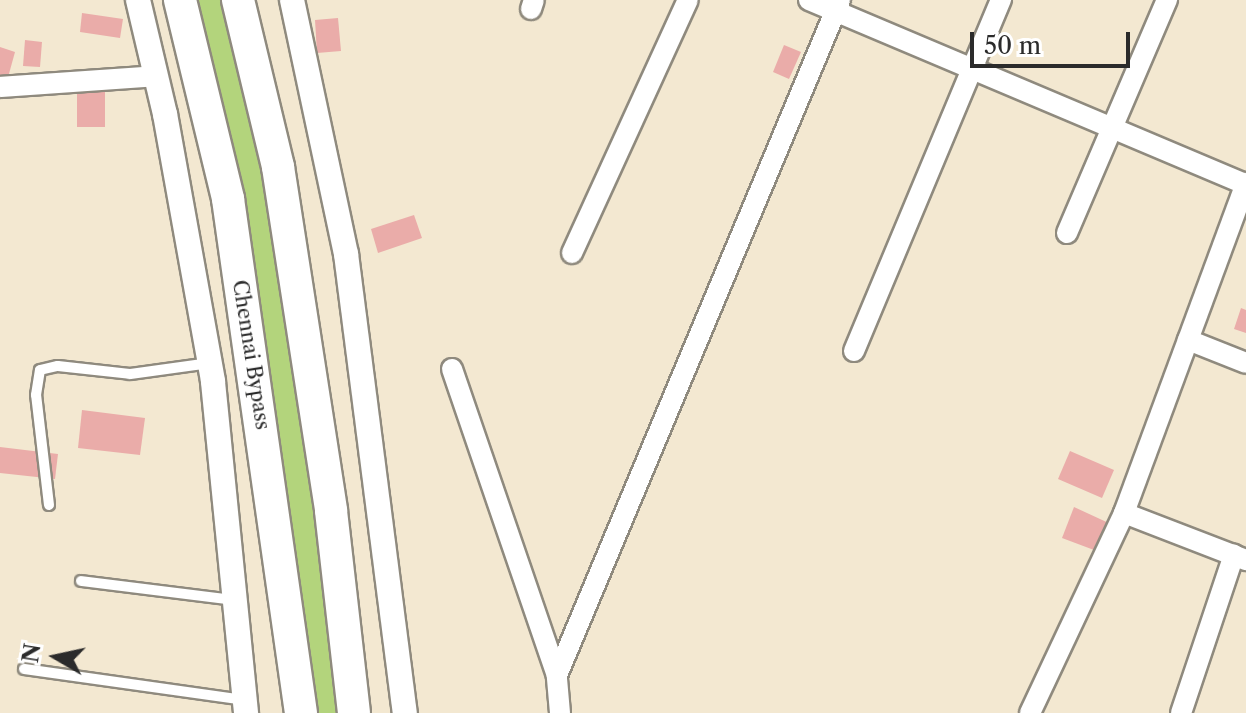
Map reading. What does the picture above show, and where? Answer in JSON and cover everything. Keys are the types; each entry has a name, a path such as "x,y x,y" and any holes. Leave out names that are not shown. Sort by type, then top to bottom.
{"highway":[{"name":"Chennai Bypass","path":"180,0 228,199 301,713"},
{"path":"238,0 278,167 331,511 354,713"}],"street":[{"path":"138,0 156,76 210,363 245,707"},
{"path":"292,0 346,254 405,713"},
{"path":"572,253 688,0"},
{"path":"809,0 837,7 1111,130 1246,184 1124,513 1030,713"},
{"path":"854,351 968,68 1001,0"},
{"path":"1067,233 1167,0"},
{"path":"557,675 837,7"},
{"path":"0,87 156,76"},
{"path":"1188,340 1246,363"},
{"path":"452,369 557,675 560,713"},
{"path":"1124,513 1240,557 1181,713"}],"lane":[{"path":"49,505 36,395 40,370 58,366 130,374 210,363"},
{"path":"81,581 235,600"},
{"path":"24,669 245,707"}],"green space":[{"path":"195,0 227,0 231,16 290,324 343,713 312,713"}],"building":[{"path":"82,13 123,19 120,38 80,32"},
{"path":"338,18 341,51 317,53 315,20"},
{"path":"25,40 42,42 40,67 23,66"},
{"path":"784,45 801,52 789,79 773,72"},
{"path":"0,47 15,52 7,81 0,80"},
{"path":"105,91 105,127 77,127 77,92"},
{"path":"414,215 422,238 378,253 371,229"},
{"path":"1241,308 1246,310 1246,333 1234,329"},
{"path":"82,410 145,418 140,455 78,448"},
{"path":"0,447 58,454 55,479 0,473"},
{"path":"1070,451 1114,470 1102,498 1058,479"},
{"path":"1074,507 1113,525 1102,553 1062,538"}]}
